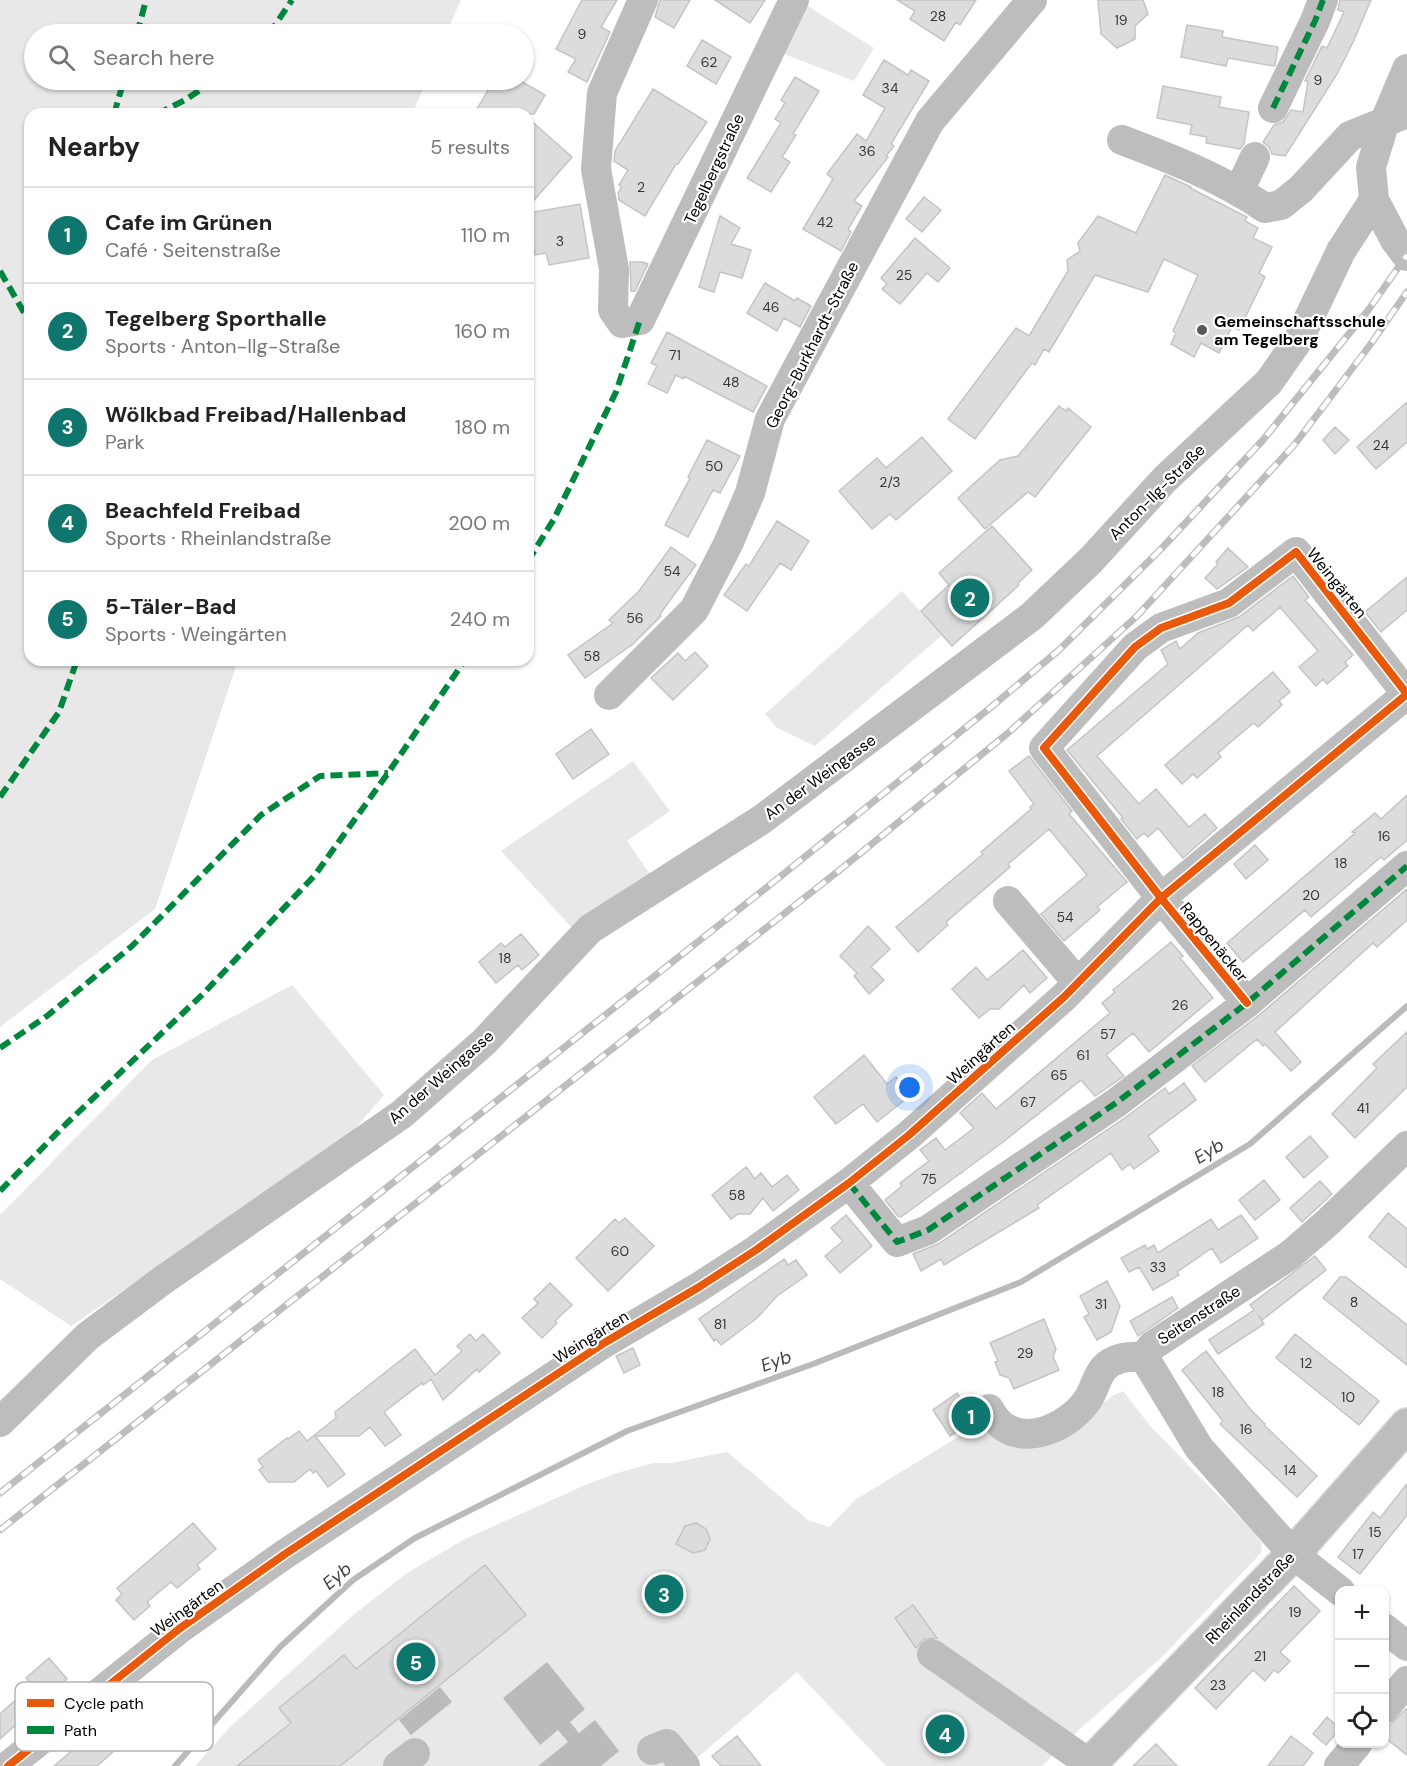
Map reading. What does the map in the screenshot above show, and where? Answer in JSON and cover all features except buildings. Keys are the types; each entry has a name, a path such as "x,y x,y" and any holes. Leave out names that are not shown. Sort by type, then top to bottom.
{"main road":[{"name":"Rheinlandstraße","path":"1089,1765 1293,1554 1407,1425"}],"street":[{"name":"Tegelbergstraße","path":"643,0 602,93 596,169 614,269 613,310 622,323 640,320 794,0"},
{"name":"Georg-Burkhardt-Straße","path":"609,695 694,610 728,544 750,493 770,419 930,122 1032,0"},
{"path":"1273,108 1323,0"},
{"path":"1407,69 1396,117 1371,167 1374,200 1395,240 1407,256"},
{"path":"1122,140 1171,158 1239,191 1265,208 1281,205 1301,189 1350,136 1396,117"},
{"path":"1239,191 1255,157"},
{"name":"Anton-Ilg-Straße","path":"880,732 1032,616 1091,560 1165,479 1269,382 1299,339 1341,250 1374,200"},
{"name":"Weingärten","path":"113,1682 179,1629 285,1554 604,1342 699,1287 756,1250 849,1183 909,1135 1078,982 1161,898 1407,694 1296,552 1229,603 1161,628 1135,647 1044,748 1161,898"},
{"name":"An der Weingasse","path":"0,1422 88,1336 163,1280 402,1114 484,1042 590,929 761,820 880,732"},
{"name":"Rappenäcker","path":"849,1183 897,1242 928,1230 1116,1103 1246,1003 1407,866"},
{"name":"Rappenäcker","path":"1161,898 1246,1003"},
{"path":"1008,901 1078,982"},
{"name":"Seitenstraße","path":"1335,1587 1293,1554 1199,1448 1144,1357 1152,1346 1290,1256 1407,1146"},
{"path":"989,1409 997,1421 1014,1432 1027,1434 1042,1432 1077,1412 1088,1400 1098,1376 1107,1365 1132,1356 1144,1357"},
{"path":"1389,1632 1407,1646"},
{"path":"932,1654 1089,1765"},
{"path":"1389,1703 1407,1681"},
{"path":"652,1749 667,1744 686,1766"},
{"path":"1339,1766 1353,1748"},
{"name":"Weingärten","path":"8,1766 27,1751"}],"shaded area":[{"path":"0,0 461,0 450,24 24,24 24,90 423,90 415,108 24,108 24,666 236,666 155,909 0,1027"},
{"path":"806,5 874,48 854,81 784,54"},
{"path":"902,591 942,635 815,746 777,728 765,714"},
{"path":"633,761 670,811 627,841 654,880 574,930 501,851"},
{"path":"292,985 384,1095 348,1137 71,1326 0,1279 0,1215 152,1060"},
{"path":"1123,1391 1151,1427 1247,1525 1262,1543 1261,1553 1162,1657 1082,1727 1042,1766 886,1766 797,1672 688,1766 195,1766 208,1751 213,1751 213,1746 231,1726 352,1616 407,1573 463,1540 585,1485 653,1463 671,1463 727,1452 808,1520 829,1527 855,1500 989,1418 1005,1432 1100,1406 1112,1396"},
{"path":"547,1662 585,1709 570,1722 579,1733 595,1720 619,1751 601,1766 538,1766 568,1742 558,1730 540,1745 503,1698"},
{"path":"440,1687 452,1702 411,1735 399,1720"}],"waterway":[{"name":"Eyb","path":"213,1723 280,1647 353,1580 415,1538 627,1431 813,1364 1021,1282 1250,1144 1407,1006"},
{"name":"Eyb","path":"175,1766 188,1751"}],"railway":[{"path":"0,1493 766,888 1059,650 1161,549 1263,440 1369,309 1407,255"},
{"path":"0,1530 841,869 1008,733 1137,616 1295,444 1407,292"}],"marked path":[{"path":"140,24 146,0"},
{"path":"276,24 292,0"},
{"path":"1273,108 1323,0"},
{"path":"116,108 121,90"},
{"path":"169,108 200,90"},
{"path":"0,271 24,313"},
{"path":"534,551 554,519 616,392 640,320"},
{"path":"0,797 59,712 75,666"},
{"path":"0,1191 66,1124 203,994 315,875 461,666"},
{"path":"0,1048 47,1016 132,946 261,815 320,776 388,773"},
{"path":"849,1183 897,1242 928,1230 1116,1103 1247,1003 1407,866"}],"cycle path":[{"path":"1296,552 1407,694 1161,898 1044,748 1135,647 1161,628 1229,603 1296,552"},
{"path":"113,1682 179,1629 285,1554 604,1343 699,1287 756,1250 849,1183 909,1135 1064,997 1161,898"},
{"path":"1161,898 1247,1003"},
{"path":"8,1766 27,1751"}],"place":[{"name":"Gemeinschaftsschule am Tegelberg","path":"1202,330"},
{"name":"Tegelberg Sporthalle","path":"970,598"},
{"name":"Cafe im Grünen","path":"971,1416"},
{"name":"Wölkbad Freibad/Hallenbad","path":"664,1594"},
{"name":"5-Täler-Bad","path":"416,1662"},
{"name":"Beachfeld Freibad","path":"945,1734"}]}
